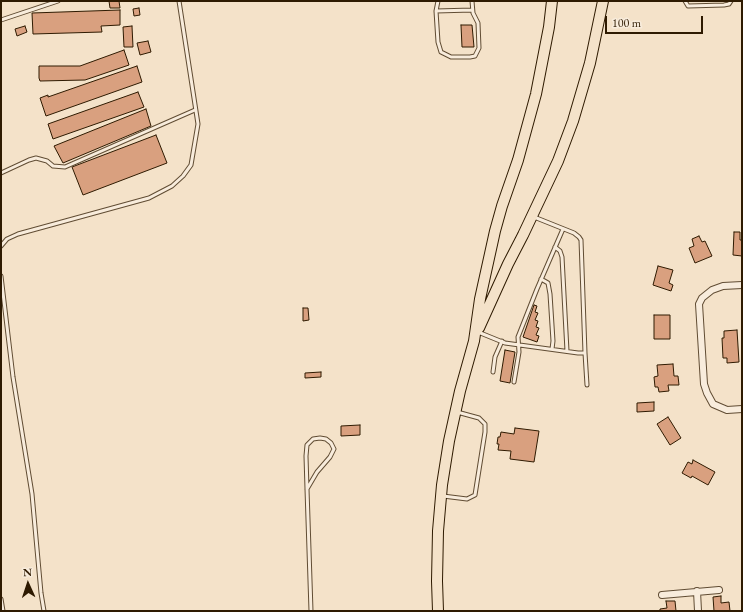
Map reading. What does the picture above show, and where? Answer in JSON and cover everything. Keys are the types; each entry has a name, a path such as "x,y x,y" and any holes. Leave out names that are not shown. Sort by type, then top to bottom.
{"main road":[{"path":"476,337 480,299 502,206 518,160 536,94 549,27 552,1"},
{"path":"438,611 438,531 441,496 455,411 476,337 508,264 558,161 573,121 590,63 603,1"}],"street":[{"path":"742,285 723,286 712,290 702,298 699,304 704,384 707,394 713,404 727,410 742,409"},
{"path":"662,595 719,590"},
{"path":"697,591 698,611"}],"lane":[{"path":"1,20 58,1"},
{"path":"1,246 11,236 149,198 172,186 183,176 191,165 198,124 179,1"},
{"path":"438,1 436,11 438,42 441,52 451,56 470,57 475,56 479,48 478,23 472,13 472,1"},
{"path":"685,1 688,6 724,5 729,4 731,1"},
{"path":"436,11 472,10"},
{"path":"1,173 36,158 47,161 53,166 65,168 195,110"},
{"path":"532,216 574,233 580,240 587,385"},
{"path":"514,382 519,344 518,338 541,279 563,229"},
{"path":"555,247 560,251 563,264 567,351"},
{"path":"1,276 13,377 32,494 44,611"},
{"path":"541,279 548,283 550,294 553,341 552,349"},
{"path":"476,337 585,353"},
{"path":"493,372 495,357 502,341"},
{"path":"441,496 467,498 475,495 485,424 479,418 455,411"},
{"path":"307,489 317,472 334,449 331,443 326,439 313,439 307,445 307,489 311,611"},
{"path":"1,599 2,611"}],"building":[{"path":"109,1 119,1 120,8 110,8"},
{"path":"139,8 140,15 134,16 133,9"},
{"path":"120,10 120,25 101,26 102,32 33,34 32,13"},
{"path":"461,25 472,25 474,47 462,47"},
{"path":"25,26 27,32 17,36 15,29"},
{"path":"132,26 133,47 124,47 123,27"},
{"path":"148,41 151,52 140,55 137,43"},
{"path":"124,50 129,65 85,80 40,81 39,66 80,66"},
{"path":"137,66 142,82 46,116 40,98 48,95 48,97"},
{"path":"138,92 144,107 53,139 48,124"},
{"path":"146,109 151,126 63,163 54,146"},
{"path":"156,135 167,163 83,195 72,167"},
{"path":"734,232 740,232 740,240 742,240 742,256 733,255"},
{"path":"699,236 702,242 705,241 712,256 695,263 689,248 694,246 692,239"},
{"path":"658,266 673,270 669,283 673,285 671,291 653,285"},
{"path":"534,305 537,306 535,312 538,313 535,320 538,321 536,327 539,328 536,335 539,336 537,342 523,337"},
{"path":"303,308 308,308 309,320 303,321"},
{"path":"654,315 670,315 670,339 654,339"},
{"path":"737,330 739,362 727,363 727,358 723,358 722,338 724,338 724,331"},
{"path":"505,350 515,352 510,383 500,381"},
{"path":"673,364 674,376 678,376 679,385 668,385 669,391 659,392 658,387 655,387 654,377 658,376 657,365"},
{"path":"321,372 321,377 305,378 305,373"},
{"path":"654,402 654,411 637,412 637,403"},
{"path":"668,417 681,438 670,445 657,424"},
{"path":"360,425 360,435 341,436 341,426"},
{"path":"515,428 539,431 534,462 510,459 511,451 498,450 498,437 500,437 501,432 514,434"},
{"path":"693,460 715,472 708,485 692,476 691,478 682,473 688,462 692,464"},
{"path":"721,596 721,603 729,602 730,611 714,611 713,597"},
{"path":"666,601 675,601 676,611 660,611 660,609 667,608"}]}
